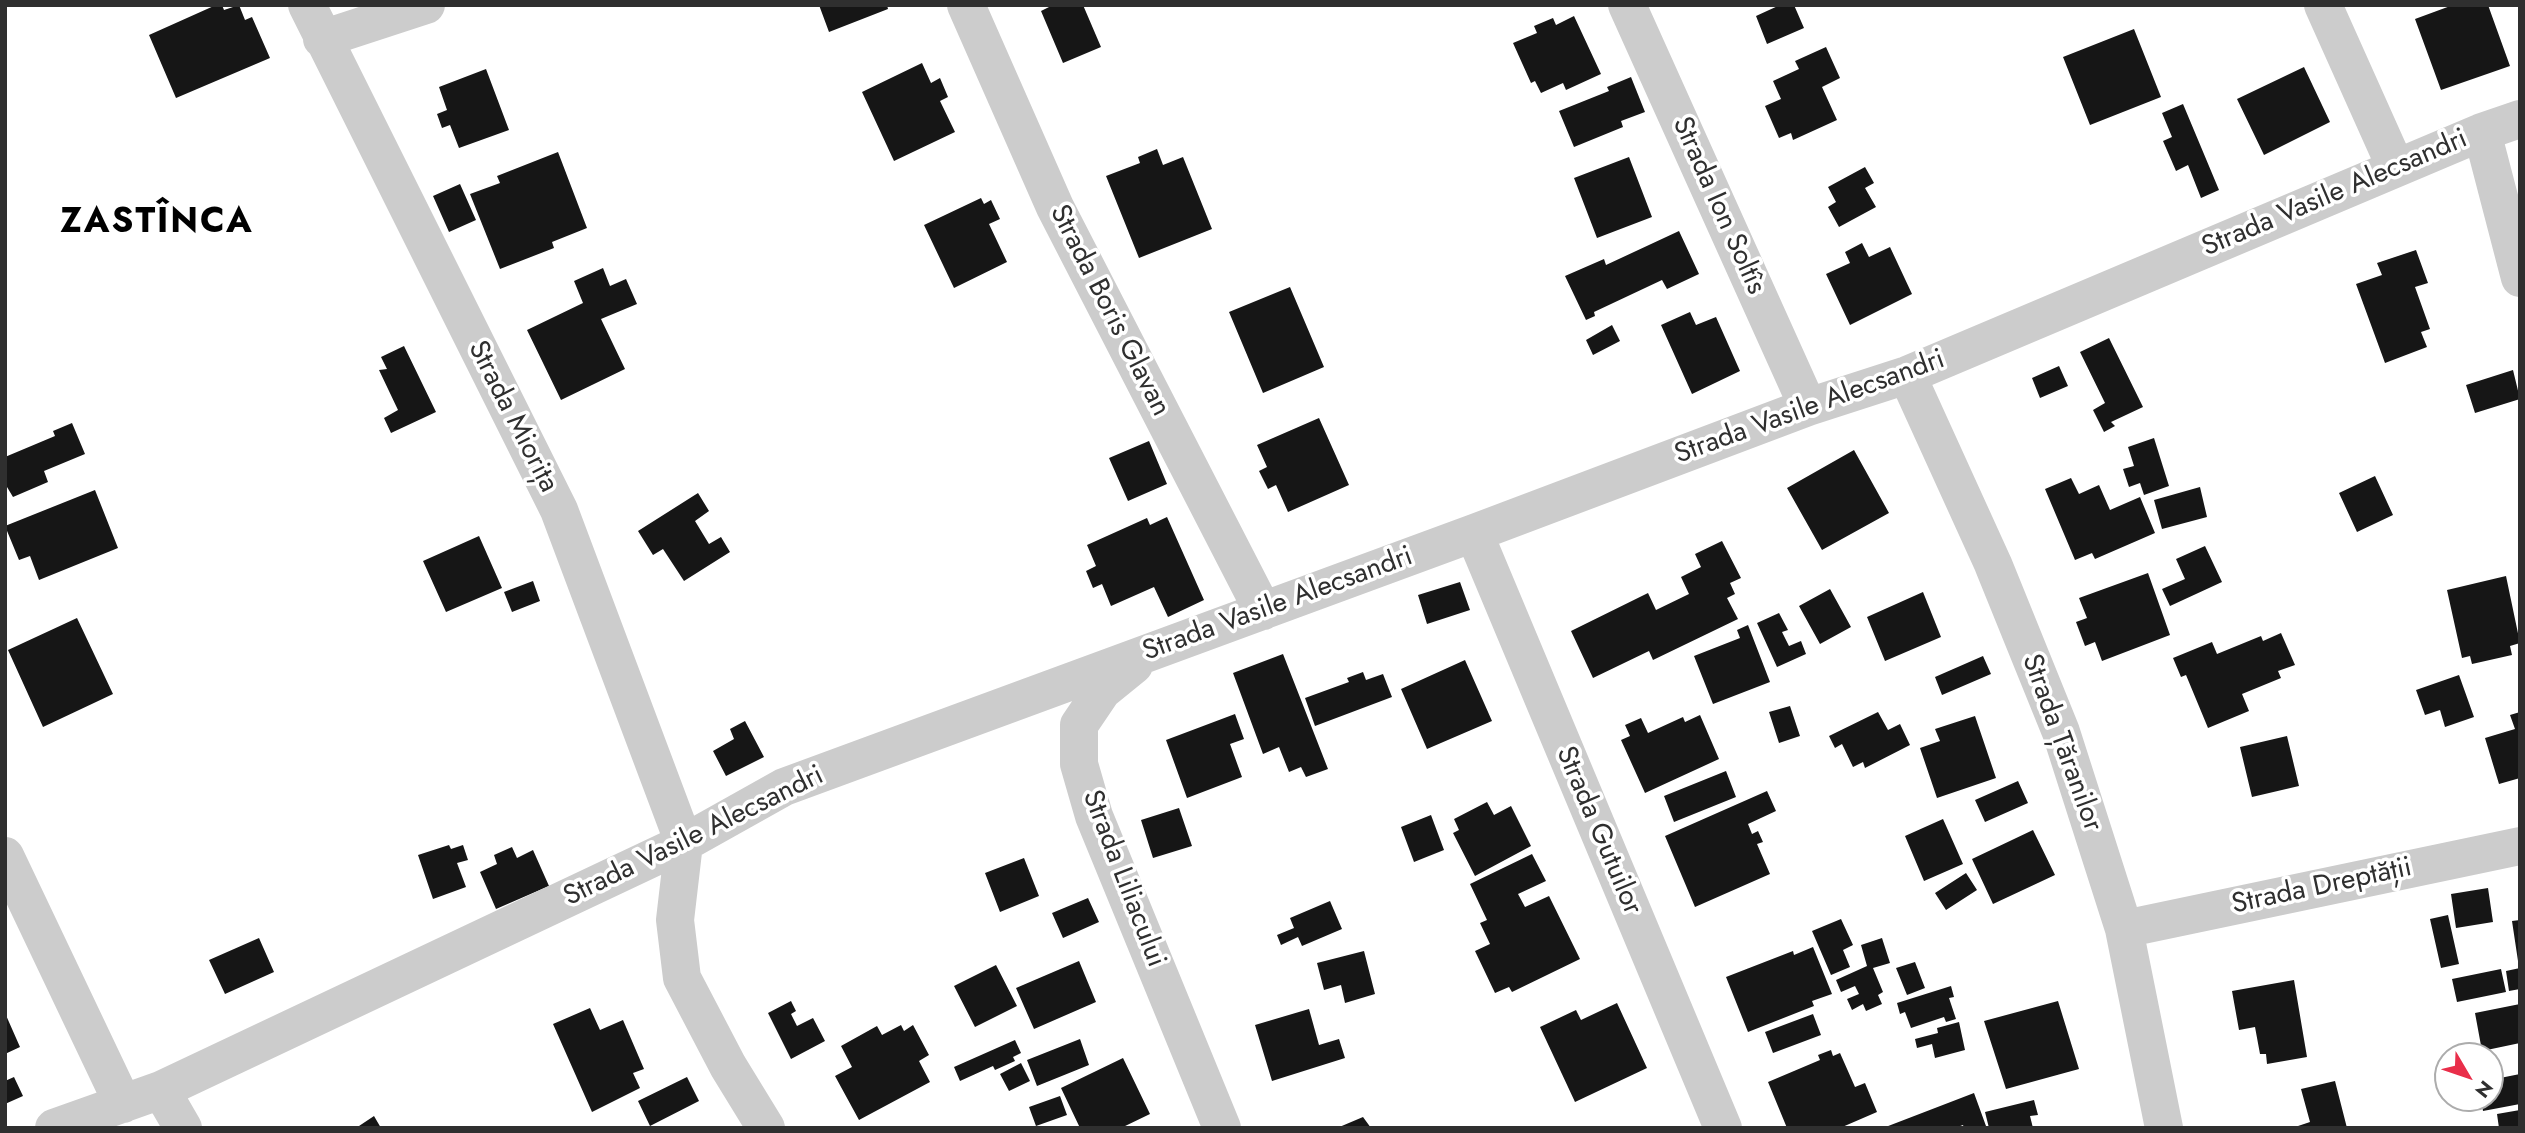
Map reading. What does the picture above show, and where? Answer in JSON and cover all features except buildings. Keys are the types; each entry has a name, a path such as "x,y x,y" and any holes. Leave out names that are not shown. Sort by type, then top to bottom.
{"street":[{"path":"315,22 426,5"},
{"name":"Strada Boris Glavan","path":"966,5 1055,207 1263,611"},
{"name":"Strada Ion Soltîs","path":"1627,5 1808,407"},
{"path":"2323,5 2396,168"},
{"name":"Strada Miorița","path":"315,22 559,510 684,843"},
{"name":"Strada Vasile Alecsandri","path":"54,1128 161,1090 684,843 784,787 1808,407 1907,375 2482,132 2520,119"},
{"path":"2482,132 2520,278"},
{"name":"Strada Țăranilor","path":"1907,375 1993,564 2061,732 2124,929 2164,1128"},
{"name":"Strada Gutuilor","path":"1474,533 1723,1128"},
{"name":"Strada Liliacului","path":"1153,651 1102,691 1079,725 1079,764 1094,816 1222,1128"},
{"path":"684,843 675,920 682,978 728,1066 766,1128"},
{"name":"Strada Dreptății","path":"2124,929 2520,846"},
{"path":"5,856 124,1104"},
{"path":"161,1090 183,1128"}],"district":[{"name":"ZASTÎNCA","path":"157,224"}]}
